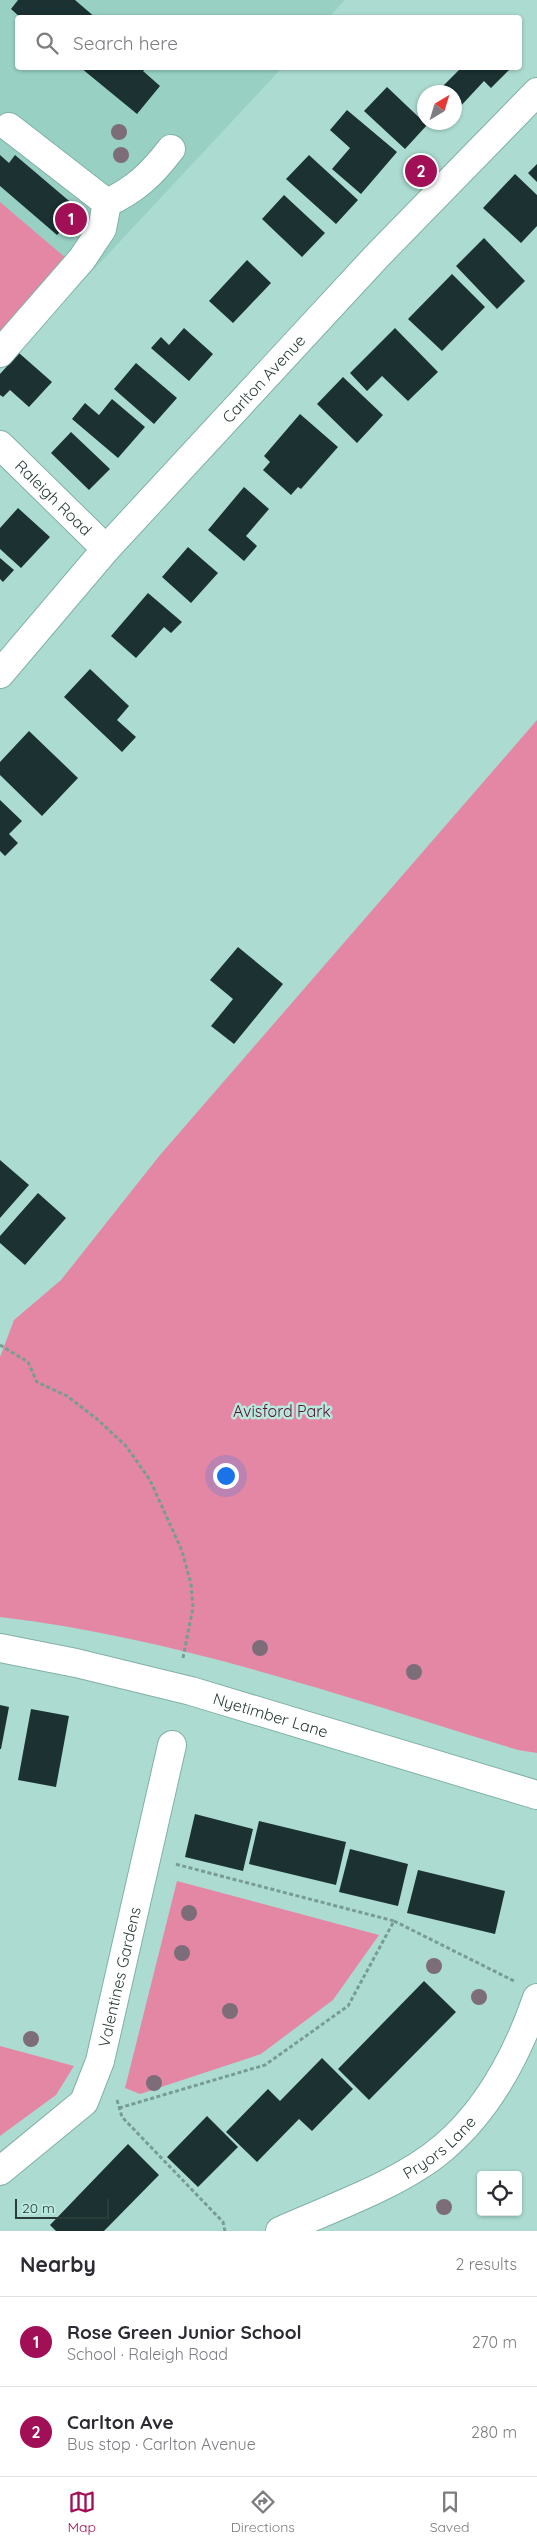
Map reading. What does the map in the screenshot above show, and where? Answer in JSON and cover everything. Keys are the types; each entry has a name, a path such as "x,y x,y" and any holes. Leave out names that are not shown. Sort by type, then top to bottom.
{"street":[{"name":"Carlton Avenue","path":"0,674 106,549 377,256 537,92"},
{"path":"9,127 106,202"},
{"path":"106,202 130,192 154,172 172,150"},
{"path":"0,353 82,259 102,229 106,202"},
{"name":"Raleigh Road","path":"0,445 106,549"},
{"name":"Nyetimber Lane","path":"0,1648 76,1663 190,1691 537,1795"},
{"name":"Valentines Gardens","path":"0,2170 84,2102 100,2061 172,1745"},
{"name":"Pryors Lane","path":"280,2231 399,2177 443,2148 475,2113 502,2075 524,2035 528,1991"}],"path":[{"path":"172,1864 394,1921 528,1991"},
{"path":"119,2108 265,2065 348,2006 394,1921"},
{"path":"122,2118 223,2222 225,2231"}],"shaded area":[{"path":"0,0 345,0 331,15 15,15 15,70 280,70 0,370"}],"green space":[{"path":"0,202 67,259 0,338"},
{"name":"Avisford Park","path":"537,720 537,1753 518,1750 262,1672 197,1655 132,1639 0,1617 0,1357 14,1320 61,1280 160,1155"},
{"path":"177,1881 379,1935 333,2000 261,2054 140,2094 125,2088"},
{"path":"0,2046 74,2066 56,2095 0,2136"}],"building":[{"path":"18,0 75,0 92,15 18,15 11,9"},
{"path":"83,70 144,70 160,86 137,114"},
{"path":"459,70 509,70 491,88 484,81 462,105 462,85 444,85"},
{"path":"387,87 417,116 417,130 422,130 405,149 364,111"},
{"path":"347,110 397,152 361,194 332,169 350,148 330,130"},
{"path":"0,155 9,163 15,155 88,217 76,232 67,224 57,235 0,186"},
{"path":"309,155 358,200 336,224 286,179"},
{"path":"537,164 537,182 528,173"},
{"path":"515,174 537,195 537,226 521,243 483,208"},
{"path":"284,195 325,233 302,257 262,219"},
{"path":"484,238 525,281 497,309 456,266"},
{"path":"247,260 271,283 233,323 209,301"},
{"path":"452,274 485,307 442,351 408,319"},
{"path":"184,328 213,354 189,381 151,348 161,337 169,345"},
{"path":"395,328 438,372 408,401 382,376 367,391 350,373"},
{"path":"19,353 52,382 29,407 10,390 3,397 0,395 0,374"},
{"path":"136,363 177,398 154,424 114,389"},
{"path":"343,377 383,415 357,443 317,404"},
{"path":"112,399 145,427 118,458 72,419 85,403 99,415"},
{"path":"300,414 338,447 301,489 298,487 291,495 263,470 270,462 264,456"},
{"path":"71,432 110,469 89,490 51,453"},
{"path":"244,487 269,509 246,536 257,546 244,561 208,530"},
{"path":"18,508 50,537 21,568 0,549 0,528"},
{"path":"188,547 218,573 191,603 162,577"},
{"path":"0,558 14,570 3,582 0,579"},
{"path":"148,593 182,622 171,633 164,627 136,658 111,636"},
{"path":"90,669 129,706 117,720 136,737 122,752 64,697"},
{"path":"29,731 78,778 42,816 0,775 0,762"},
{"path":"0,800 22,821 9,834 18,843 5,856 0,851"},
{"path":"238,947 283,984 234,1044 211,1026 233,999 210,980"},
{"path":"0,1160 29,1185 0,1218"},
{"path":"38,1193 66,1218 25,1265 0,1243 0,1236"},
{"path":"0,1705 9,1707 1,1749 0,1749"},
{"path":"31,1709 69,1716 56,1787 18,1780"},
{"path":"195,1814 253,1829 243,1871 185,1857"},
{"path":"259,1821 346,1842 336,1885 249,1864"},
{"path":"350,1849 408,1864 398,1906 339,1892"},
{"path":"418,1870 505,1891 495,1934 407,1913"},
{"path":"424,1981 456,2012 369,2100 338,2069"},
{"path":"322,2058 353,2089 312,2131 299,2119 257,2162 226,2132 268,2089 280,2101"},
{"path":"207,2116 238,2147 198,2187 167,2157"},
{"path":"128,2144 159,2175 104,2231 56,2231 50,2225"}],"place":[{"name":"Carlton Ave","path":"421,171"},
{"name":"Rose Green Junior School","path":"71,219"}]}
